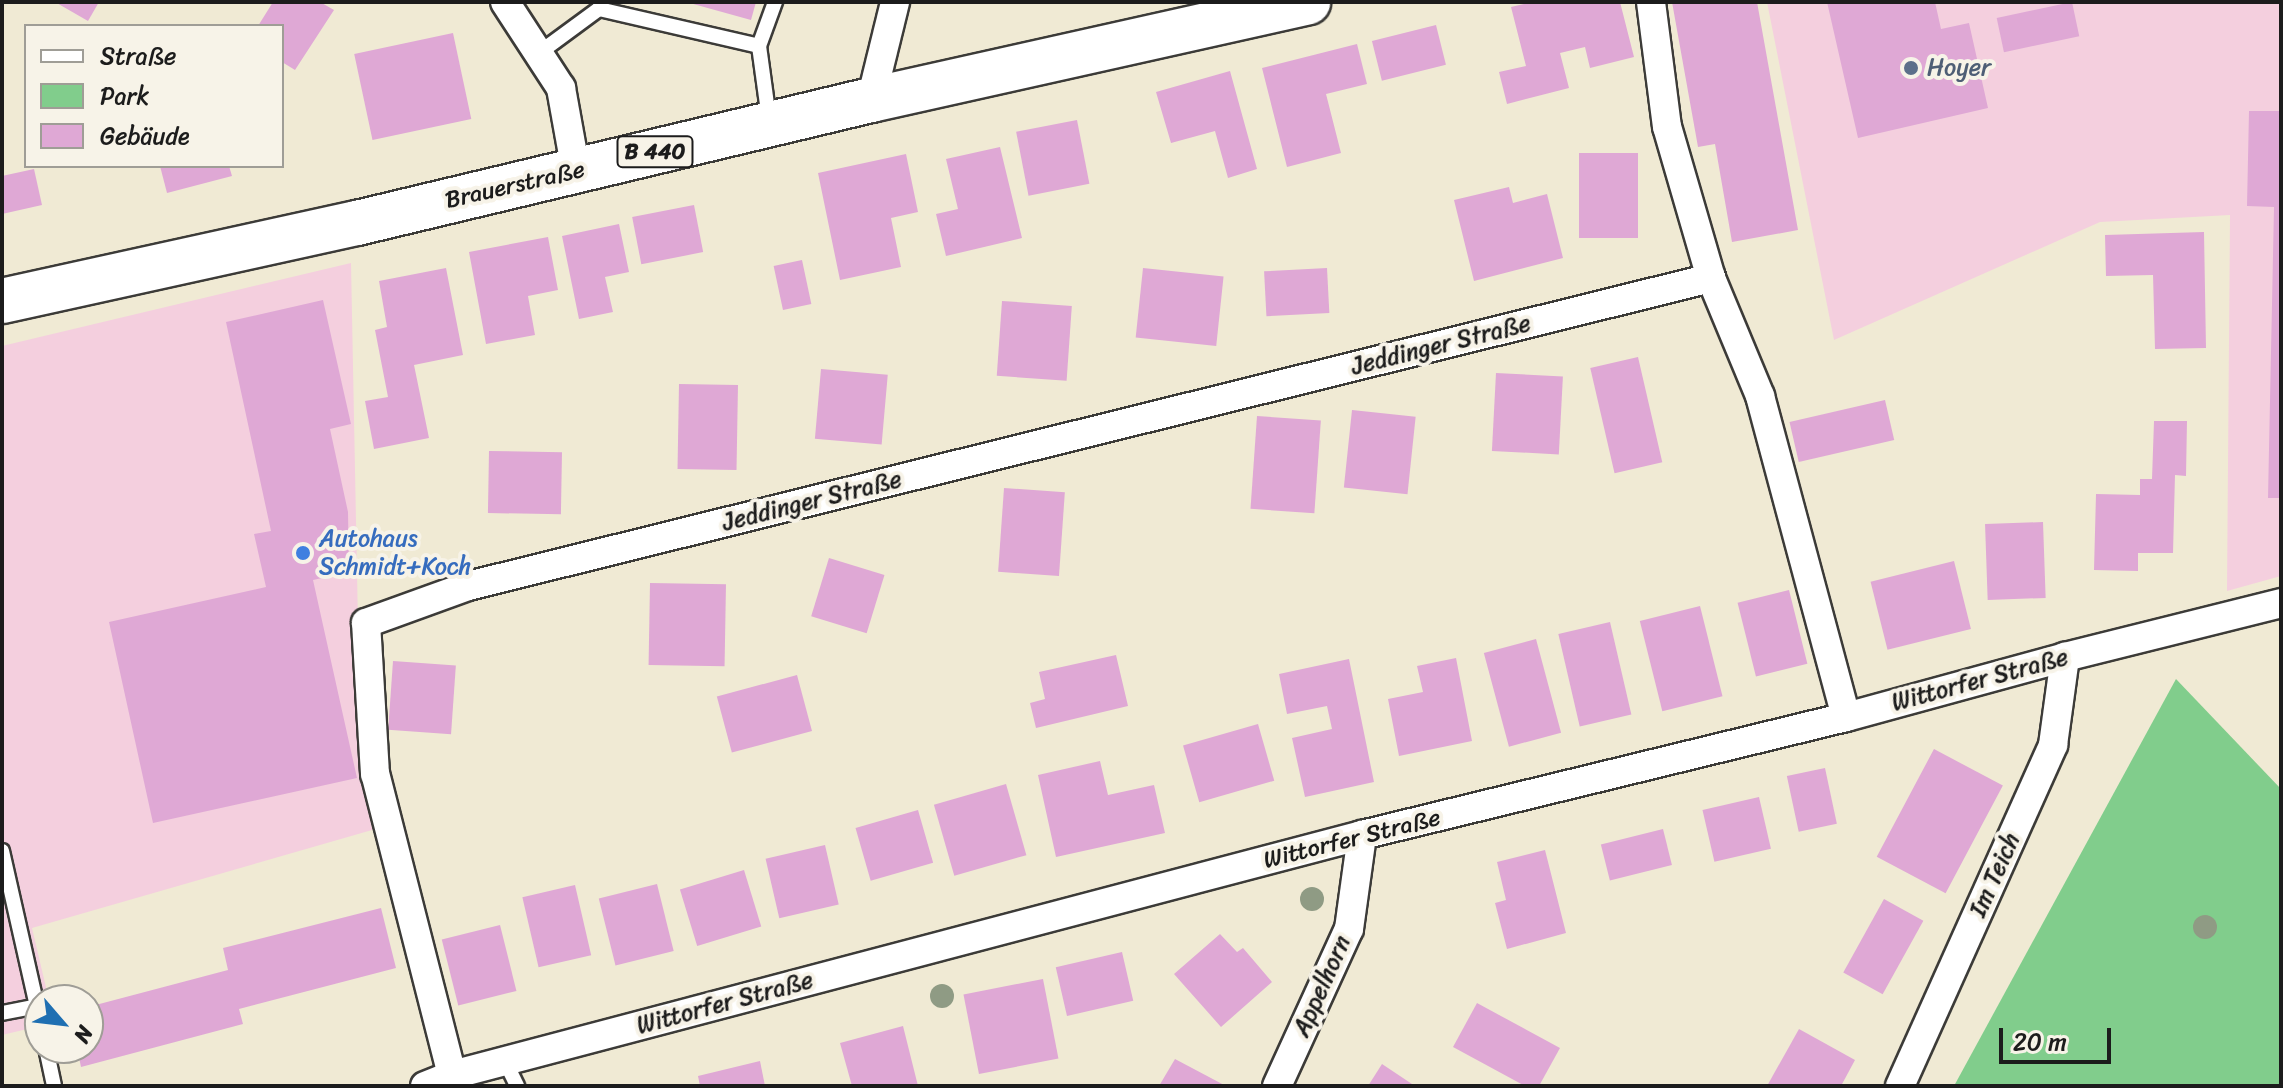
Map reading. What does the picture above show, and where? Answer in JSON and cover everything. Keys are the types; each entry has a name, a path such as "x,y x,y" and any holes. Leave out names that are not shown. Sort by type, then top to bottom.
{"main road":[{"name":"Brauerstraße","path":"2,301 1308,2"}],"street":[{"path":"505,2 561,88 576,171"},
{"path":"871,100 895,2"},
{"path":"1651,2 1667,127 1711,278 1760,396 1846,717"},
{"name":"Jeddinger Straße","path":"452,1075 375,774 366,623 468,586 1711,278"},
{"name":"Wittorfer Straße","path":"425,1086 452,1075 511,1074 1362,835 1846,717 2065,657 2281,603"},
{"name":"Im Teich","path":"1900,1086 2053,745 2065,657"},
{"name":"Appelhorn","path":"1277,1086 1349,929 1362,835"}],"lane":[{"path":"770,124 759,46 775,2"},
{"path":"539,53 600,6 759,46"},
{"path":"2,851 33,984"},
{"path":"2,1013 24,1012"},
{"path":"49,1064 54,1086"}],"shaded area":[{"path":"1767,2 2281,2 2281,576 2227,591 2230,215 2100,222 1834,340"},
{"path":"351,263 358,624 379,828 32,928 45,984 24,984 24,1030 2,1035 2,346"}],"green space":[{"path":"2176,679 2281,789 2281,1086 1954,1086"}],"building":[{"path":"55,2 99,2 88,21"},
{"path":"273,2 320,2 334,10 295,70 284,63 284,24 259,24"},
{"path":"686,2 756,2 751,20"},
{"path":"1532,2 1620,2 1634,57 1590,68 1585,47 1560,53 1569,88 1507,104 1499,72 1526,66 1511,7"},
{"path":"1672,2 1757,2 1798,230 1732,242 1715,144 1698,147"},
{"name":"Hoyer","path":"1827,2 1935,2 1941,29 1969,23 1988,108 1858,138"},
{"path":"2072,2 2079,36 2004,52 1997,18"},
{"path":"1436,25 1446,65 1382,81 1372,41"},
{"path":"453,33 471,119 373,140 354,54"},
{"path":"1357,44 1367,84 1326,94 1341,153 1287,167 1262,68"},
{"path":"1230,71 1257,169 1228,178 1215,131 1171,143 1156,92"},
{"path":"2249,111 2281,111 2281,498 2268,498 2274,207 2247,206"},
{"path":"1077,120 1089,184 1029,196 1016,132"},
{"path":"1000,147 1022,238 946,256 936,214 958,209 946,159"},
{"path":"1579,153 1638,153 1638,238 1579,238"},
{"path":"906,154 918,212 891,218 901,267 840,280 818,173"},
{"path":"161,168 230,168 232,176 167,193"},
{"path":"34,169 42,205 2,214 2,176"},
{"path":"1509,187 1513,203 1547,194 1563,258 1474,281 1454,200"},
{"path":"694,205 703,252 641,264 632,217"},
{"path":"619,224 629,272 605,277 613,312 579,319 562,236"},
{"path":"2204,232 2206,348 2155,349 2153,275 2106,276 2105,235"},
{"path":"548,237 558,290 528,296 535,335 486,344 469,252"},
{"path":"802,260 811,304 783,310 774,266"},
{"path":"446,268 463,355 414,365 429,438 374,449 365,401 388,397 375,330 387,327 379,281"},
{"path":"1143,268 1224,276 1216,346 1136,338"},
{"path":"1327,268 1329,313 1266,316 1264,271"},
{"name":"Autohaus Schmidt+Koch","path":"323,300 351,424 330,429 348,512 349,572 313,580 357,778 153,823 109,622 266,587 254,534 271,531 226,322"},
{"path":"1002,301 1072,306 1067,381 997,376"},
{"path":"1638,357 1662,462 1615,473 1590,368"},
{"path":"821,369 888,375 882,445 815,439"},
{"path":"1496,373 1563,377 1559,454 1492,451"},
{"path":"679,384 738,385 737,470 678,469"},
{"path":"1885,400 1894,440 1799,462 1790,422"},
{"path":"1352,410 1416,417 1407,494 1344,488"},
{"path":"1257,416 1321,420 1314,513 1251,509"},
{"path":"2154,421 2187,421 2186,476 2175,475 2173,553 2138,553 2138,571 2094,570 2096,494 2140,495 2140,479 2152,479"},
{"path":"489,451 562,452 561,514 488,513"},
{"path":"1004,488 1065,492 1059,576 998,572"},
{"path":"2043,522 2046,598 1988,600 1985,524"},
{"path":"829,558 884,575 867,633 811,616"},
{"path":"1954,561 1971,629 1887,650 1871,582"},
{"path":"650,583 726,584 725,666 649,665"},
{"path":"1789,590 1807,664 1756,677 1738,603"},
{"path":"1700,606 1722,696 1662,711 1640,621"},
{"path":"1610,622 1631,715 1580,726 1558,634"},
{"path":"1536,639 1561,733 1509,747 1484,653"},
{"path":"1116,655 1128,706 1036,728 1030,703 1045,699 1039,672"},
{"path":"1456,658 1472,741 1399,756 1388,699 1423,692 1417,666"},
{"path":"1349,659 1374,782 1305,797 1292,738 1332,729 1327,706 1287,714 1279,674"},
{"path":"393,661 456,665 451,734 388,730"},
{"path":"797,675 812,731 732,753 717,696"},
{"path":"1258,724 1274,781 1199,802 1183,745"},
{"path":"1934,749 2003,786 1946,893 1877,857"},
{"path":"1100,761 1108,795 1154,785 1165,833 1056,857 1038,775"},
{"path":"1825,768 1837,824 1799,832 1787,776"},
{"path":"1006,784 1026,855 954,876 934,805"},
{"path":"1759,797 1771,849 1714,862 1702,810"},
{"path":"918,810 933,863 871,881 856,828"},
{"path":"1663,829 1672,865 1610,880 1601,844"},
{"path":"825,845 839,904 779,918 766,859"},
{"path":"1545,850 1566,933 1507,949 1495,903 1506,900 1497,862"},
{"path":"744,870 761,926 697,946 680,890"},
{"path":"657,884 674,951 615,965 599,899"},
{"path":"575,885 591,955 539,967 522,897"},
{"path":"1884,899 1923,921 1883,994 1843,972"},
{"path":"381,908 396,968 239,1009 243,1024 104,1061 104,1003 228,970 223,948"},
{"path":"500,925 516,991 458,1005 442,940"},
{"path":"1220,934 1237,952 1243,948 1272,982 1221,1027 1174,974"},
{"path":"1122,952 1133,1001 1067,1016 1056,967"},
{"path":"1043,979 1058,1059 979,1074 963,994"},
{"path":"1477,1003 1560,1048 1539,1086 1525,1086 1453,1047"},
{"path":"903,1026 918,1086 852,1086 840,1043"},
{"path":"1799,1029 1855,1060 1841,1086 1767,1086"},
{"path":"1175,1059 1226,1086 1159,1086"},
{"path":"760,1061 765,1086 700,1086 698,1076"},
{"path":"1382,1064 1415,1086 1368,1086"}],"place":[{"name":"Hoyer","path":"1911,68"},
{"name":"Autohaus Schmidt+Koch","path":"303,553"}]}
